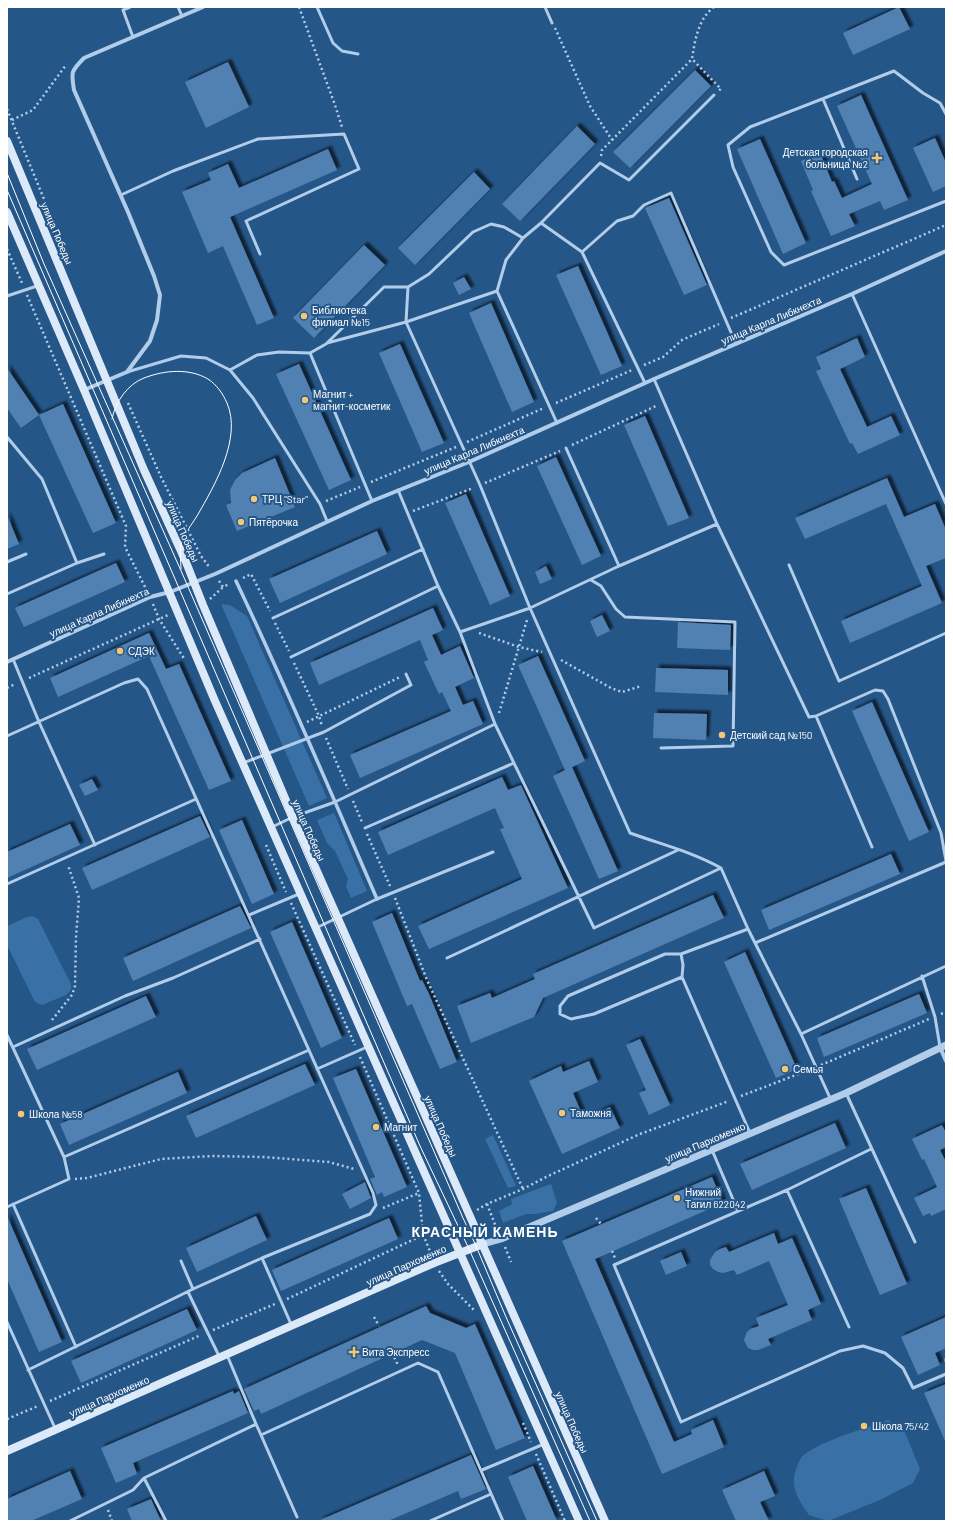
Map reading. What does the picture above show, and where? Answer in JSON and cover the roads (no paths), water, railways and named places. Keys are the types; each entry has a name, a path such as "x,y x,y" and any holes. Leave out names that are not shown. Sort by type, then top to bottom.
{"main road":[{"name":"улица Победы","path":"7,141 108,380 144,470 194,582 292,817 605,1521"},
{"path":"7,212 243,764 579,1521"},
{"name":"улица Пархоменко","path":"7,1451 292,1327 434,1263 483,1244"}],"street":[{"path":"84,390 127,372 150,341 157,320 160,296 154,276 121,195 74,90 72,77 74,67 84,58 203,7"},
{"name":"улица Карла Либкнехта","path":"7,662 150,597 170,592 215,574 372,501 469,462 654,379 852,294 946,251"},
{"path":"236,581 275,663 377,899"},
{"path":"943,1046 946,1061"},
{"name":"улица Пархоменко","path":"483,1244 501,1239 831,1100 943,1046"}],"lane":[{"path":"130,7 123,10 133,37"},
{"path":"178,7 182,16"},
{"path":"317,7 333,43 342,51 358,54"},
{"path":"545,7 552,23"},
{"path":"946,114 940,103 923,93 894,71 750,127 728,145 733,167 771,252 784,265 946,201"},
{"path":"557,423 497,291 506,260 523,238 541,223 600,163 629,180 714,94"},
{"path":"823,99 857,179"},
{"path":"121,195 173,171 258,138 344,134 359,169 246,221 260,254"},
{"path":"582,252 617,221 633,216 644,205 671,193 736,344"},
{"path":"541,223 582,252 645,383"},
{"path":"326,344 384,287 408,287 429,274 473,232 491,224 504,227 523,238"},
{"path":"7,296 39,286"},
{"path":"408,287 406,322 480,485 530,608 630,833 678,850 721,868 748,929 801,1034 831,1100"},
{"path":"230,370 257,356 279,352 310,353 326,344 406,322 497,291"},
{"path":"852,294 946,504"},
{"path":"310,353 372,501"},
{"path":"127,372 181,356 206,358 230,370 257,404 320,504 327,521"},
{"path":"654,379 717,524 804,710 809,717 816,716 875,690 884,691 941,833 946,861 755,943"},
{"path":"7,437 42,479 78,563"},
{"path":"566,448 619,566"},
{"path":"398,490 438,586 460,632 495,724 594,928 721,868"},
{"path":"460,632 530,608 619,566 717,524"},
{"path":"273,618 423,549"},
{"path":"7,562 26,554"},
{"path":"7,594 78,563 104,554"},
{"path":"789,565 840,681 946,633"},
{"path":"591,580 601,586 616,609 626,617 735,622 733,746 661,748"},
{"path":"291,657 438,586"},
{"path":"13,659 21,682 95,845"},
{"path":"243,764 324,732 411,685 406,674"},
{"path":"7,736 124,684 138,680 147,688 373,1193 376,1205 370,1214 262,1258 188,1292 28,1370"},
{"path":"816,716 872,846"},
{"path":"271,827 292,817 335,802 495,724"},
{"path":"365,828 514,763"},
{"path":"7,884 196,799"},
{"path":"941,833 946,831"},
{"path":"448,958 678,850"},
{"path":"316,928 377,899 492,852"},
{"path":"248,915 300,893"},
{"path":"682,977 594,1014 571,1020 560,1014 560,1006 568,996 665,954 681,954 748,929"},
{"path":"13,1047 125,996 173,978 260,939"},
{"path":"681,954 683,966 682,977 750,1134"},
{"path":"801,1034 946,966"},
{"path":"922,976 943,1046"},
{"path":"7,1035 64,1157 69,1179 7,1207"},
{"path":"317,1068 368,1046"},
{"path":"64,1157 309,1050"},
{"path":"846,1093 871,1150 915,1242"},
{"path":"712,1150 738,1211"},
{"path":"871,1150 787,1190 614,1265 681,1422 840,1351 863,1346 885,1353 904,1368 913,1388 946,1374"},
{"path":"787,1190 848,1327"},
{"path":"13,1204 76,1347"},
{"path":"262,1258 292,1327"},
{"path":"181,1261 193,1290"},
{"path":"188,1292 223,1356 256,1424 297,1517"},
{"path":"7,1322 56,1430"},
{"path":"261,1435 418,1363 438,1372 503,1521"},
{"path":"70,1521 133,1490 144,1478 256,1424"},
{"path":"482,1470 545,1443"},
{"path":"144,1478 166,1521"},
{"path":"430,1521 491,1494"}],"tram line":[{"path":"7,173 44,264 182,573 506,1317 597,1521"},
{"path":"7,190 420,1146 469,1249 590,1521"},
{"path":"112,419 119,400 128,389 138,381 160,373 177,371 201,375 214,384 224,396 231,417 229,446 218,476 183,539 180,555 181,569"}],"place":[{"name":"Детская городская больница №2","path":"877,158"},
{"name":"Библиотека филиал №15","path":"304,316"},
{"name":"Магнит + магнит-косметик","path":"305,400"},
{"name":"ТРЦ \"Star\"","path":"254,499"},
{"name":"Пятёрочка","path":"241,522"},
{"name":"СДЭК","path":"120,651"},
{"name":"Детский сад №150","path":"722,735"},
{"name":"Семья","path":"785,1069"},
{"name":"Таможня","path":"562,1113"},
{"name":"Школа №58","path":"21,1114"},
{"name":"Магнит","path":"376,1127"},
{"name":"Нижний Тагил 622042","path":"677,1198"},
{"name":"Вита Экспресс","path":"354,1352"},
{"name":"Школа 75/42","path":"864,1426"}],"district":[{"name":"КРАСНЫЙ КАМЕНЬ","path":"485,1231"}]}
